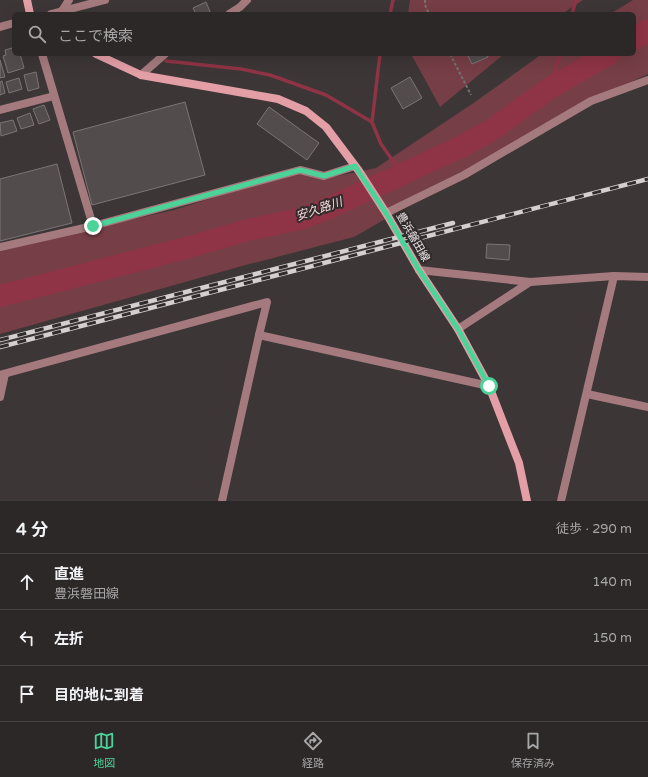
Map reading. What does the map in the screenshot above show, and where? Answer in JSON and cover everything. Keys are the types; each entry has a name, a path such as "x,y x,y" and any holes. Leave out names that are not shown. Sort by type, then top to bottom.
{"main road":[{"path":"27,0 30,12"},
{"name":"豊浜磐田線","path":"100,56 141,75 278,99 306,111 326,127 357,168 386,213 419,270 458,329 489,386 519,463 528,501"}],"street":[{"path":"62,11 69,0"},
{"path":"58,12 104,0"},
{"path":"232,12 247,0"},
{"path":"0,27 12,24"},
{"path":"43,56 93,226"},
{"path":"141,75 163,56"},
{"path":"386,213 464,175 591,101 648,80"},
{"path":"0,110 54,96"},
{"path":"0,247 93,226 300,170 324,176 357,168"},
{"path":"419,270 530,282 614,276 648,276"},
{"path":"561,501 614,276"},
{"path":"458,329 530,282"},
{"path":"0,397 3,374 267,302 222,501"},
{"path":"259,335 489,386"},
{"path":"587,394 648,407"}],"path":[{"path":"425,0 425,5 429,12"},
{"path":"451,56 471,95"}],"shaded area":[{"path":"410,0 583,0 565,12 408,12"},
{"path":"633,0 648,0 648,74 595,99 354,237 242,266 0,334 0,249 174,210 300,170 323,179 376,168 475,102 539,56 636,56 636,12 613,12"},
{"path":"412,56 502,56 440,107"}],"building":[{"path":"206,2 210,12 195,12 193,8"},
{"path":"12,48 12,56 21,56 24,68 8,73 3,56 6,55 5,50"},
{"path":"468,56 488,57 472,64"},
{"path":"0,60 5,77 0,78"},
{"path":"36,72 39,88 28,91 24,75"},
{"path":"410,77 422,98 403,109 391,88"},
{"path":"19,78 22,89 9,93 6,82"},
{"path":"2,81 5,93 0,95 0,82"},
{"path":"185,102 205,175 92,205 73,132"},
{"path":"44,105 50,120 39,124 33,109"},
{"path":"269,107 319,143 307,160 257,124"},
{"path":"30,113 34,125 21,129 17,118"},
{"path":"13,120 17,131 1,136 0,123"},
{"path":"57,164 72,223 0,241 0,179"},
{"path":"487,244 510,245 509,260 486,258"}],"waterway":[{"path":"390,12 393,0"},
{"path":"573,12 576,0"},
{"name":"安久路川","path":"636,38 648,30"},
{"path":"380,56 372,122 381,144 403,175"},
{"path":"550,88 559,56"},
{"name":"安久路川","path":"0,296 186,248 248,230 300,219 324,210 461,147 490,131 550,88 606,56"},
{"path":"166,61 241,69 270,75 326,95 372,122"}],"railway":[{"path":"0,347 648,179"},
{"path":"0,340 453,223"}],"route":[{"path":"93,226 300,170 324,176 355,166 386,213 419,270 458,329 489,386"}]}
